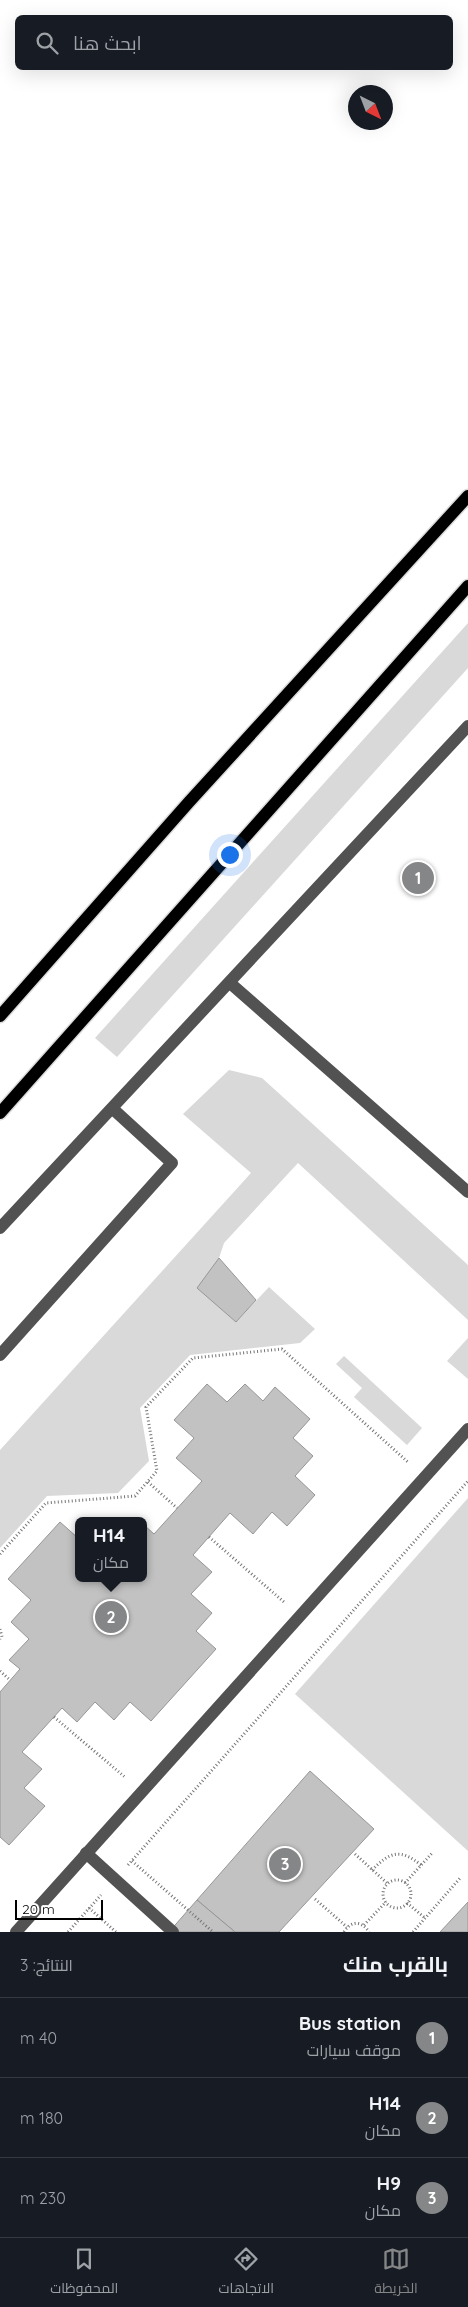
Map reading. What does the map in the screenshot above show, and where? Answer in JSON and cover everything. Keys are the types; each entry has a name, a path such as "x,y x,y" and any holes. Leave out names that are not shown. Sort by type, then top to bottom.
{"main road":[{"path":"0,1016 196,795 468,496"},
{"path":"0,1113 468,586"}],"lane":[{"path":"0,1228 113,1109 468,726"},
{"path":"230,982 468,1192"},
{"path":"0,1355 172,1163 113,1109"},
{"path":"16,1932 468,1429"},
{"path":"86,1853 173,1932"}],"path":[{"path":"0,1554 46,1503 135,1496 157,1471 146,1407 193,1358 282,1349 425,1477"},
{"path":"212,1932 132,1861 468,1481"},
{"path":"148,1482 177,1508"},
{"path":"209,1537 299,1616"},
{"path":"0,1630 2,1637 0,1639"},
{"path":"0,1671 10,1680"},
{"path":"54,1716 142,1792"},
{"path":"405,1883 433,1852"},
{"path":"372,1870 385,1857 397,1853 412,1857 421,1865"},
{"path":"355,1854 388,1884"},
{"path":"412,1932 461,1878"},
{"path":"68,1932 115,1880"},
{"path":"396,1881 405,1883 410,1890 407,1903 395,1908 386,1902 383,1896 388,1884 396,1881"},
{"path":"315,1899 347,1926"},
{"path":"364,1926 386,1902"},
{"path":"407,1903 425,1918"},
{"path":"89,1908 116,1932"},
{"path":"344,1932 347,1926 356,1923 364,1926 369,1932"}],"shaded area":[{"path":"468,623 468,668 117,1057 95,1038"},
{"path":"229,1070 262,1078 468,1265 468,1320 298,1163 224,1243 219,1258 198,1288 236,1322 269,1287 315,1329 300,1343 190,1355 140,1408 149,1461 118,1493 47,1496 0,1548 0,1450 251,1173 183,1114"},
{"path":"468,1338 468,1379 447,1361"},
{"path":"344,1356 422,1428 407,1445 354,1397 362,1388 336,1364"},
{"path":"468,1498 468,1851 295,1694"}],"building":[{"path":"219,1258 256,1300 236,1322 197,1288"},
{"path":"207,1384 227,1402 245,1384 263,1401 275,1387 310,1419 293,1438 313,1456 295,1476 315,1495 287,1526 272,1512 253,1534 230,1513 193,1555 212,1572 191,1594 212,1613 196,1631 216,1649 151,1721 130,1702 114,1720 95,1702 77,1722 62,1708 22,1752 42,1769 24,1788 45,1806 9,1845 0,1837 0,1692 20,1669 9,1660 29,1639 11,1622 31,1600 8,1579 60,1522 75,1535 75,1582 147,1582 147,1528 154,1534 202,1481 176,1458 194,1438 174,1420"},
{"path":"310,1771 374,1829 279,1932 235,1932 197,1900"},
{"path":"197,1900 235,1932 169,1932"},
{"path":"468,1902 468,1932 440,1932"}],"place":[{"name":"Bus station","path":"418,878"},
{"name":"H14","path":"111,1617"},
{"name":"H9","path":"285,1864"}]}
